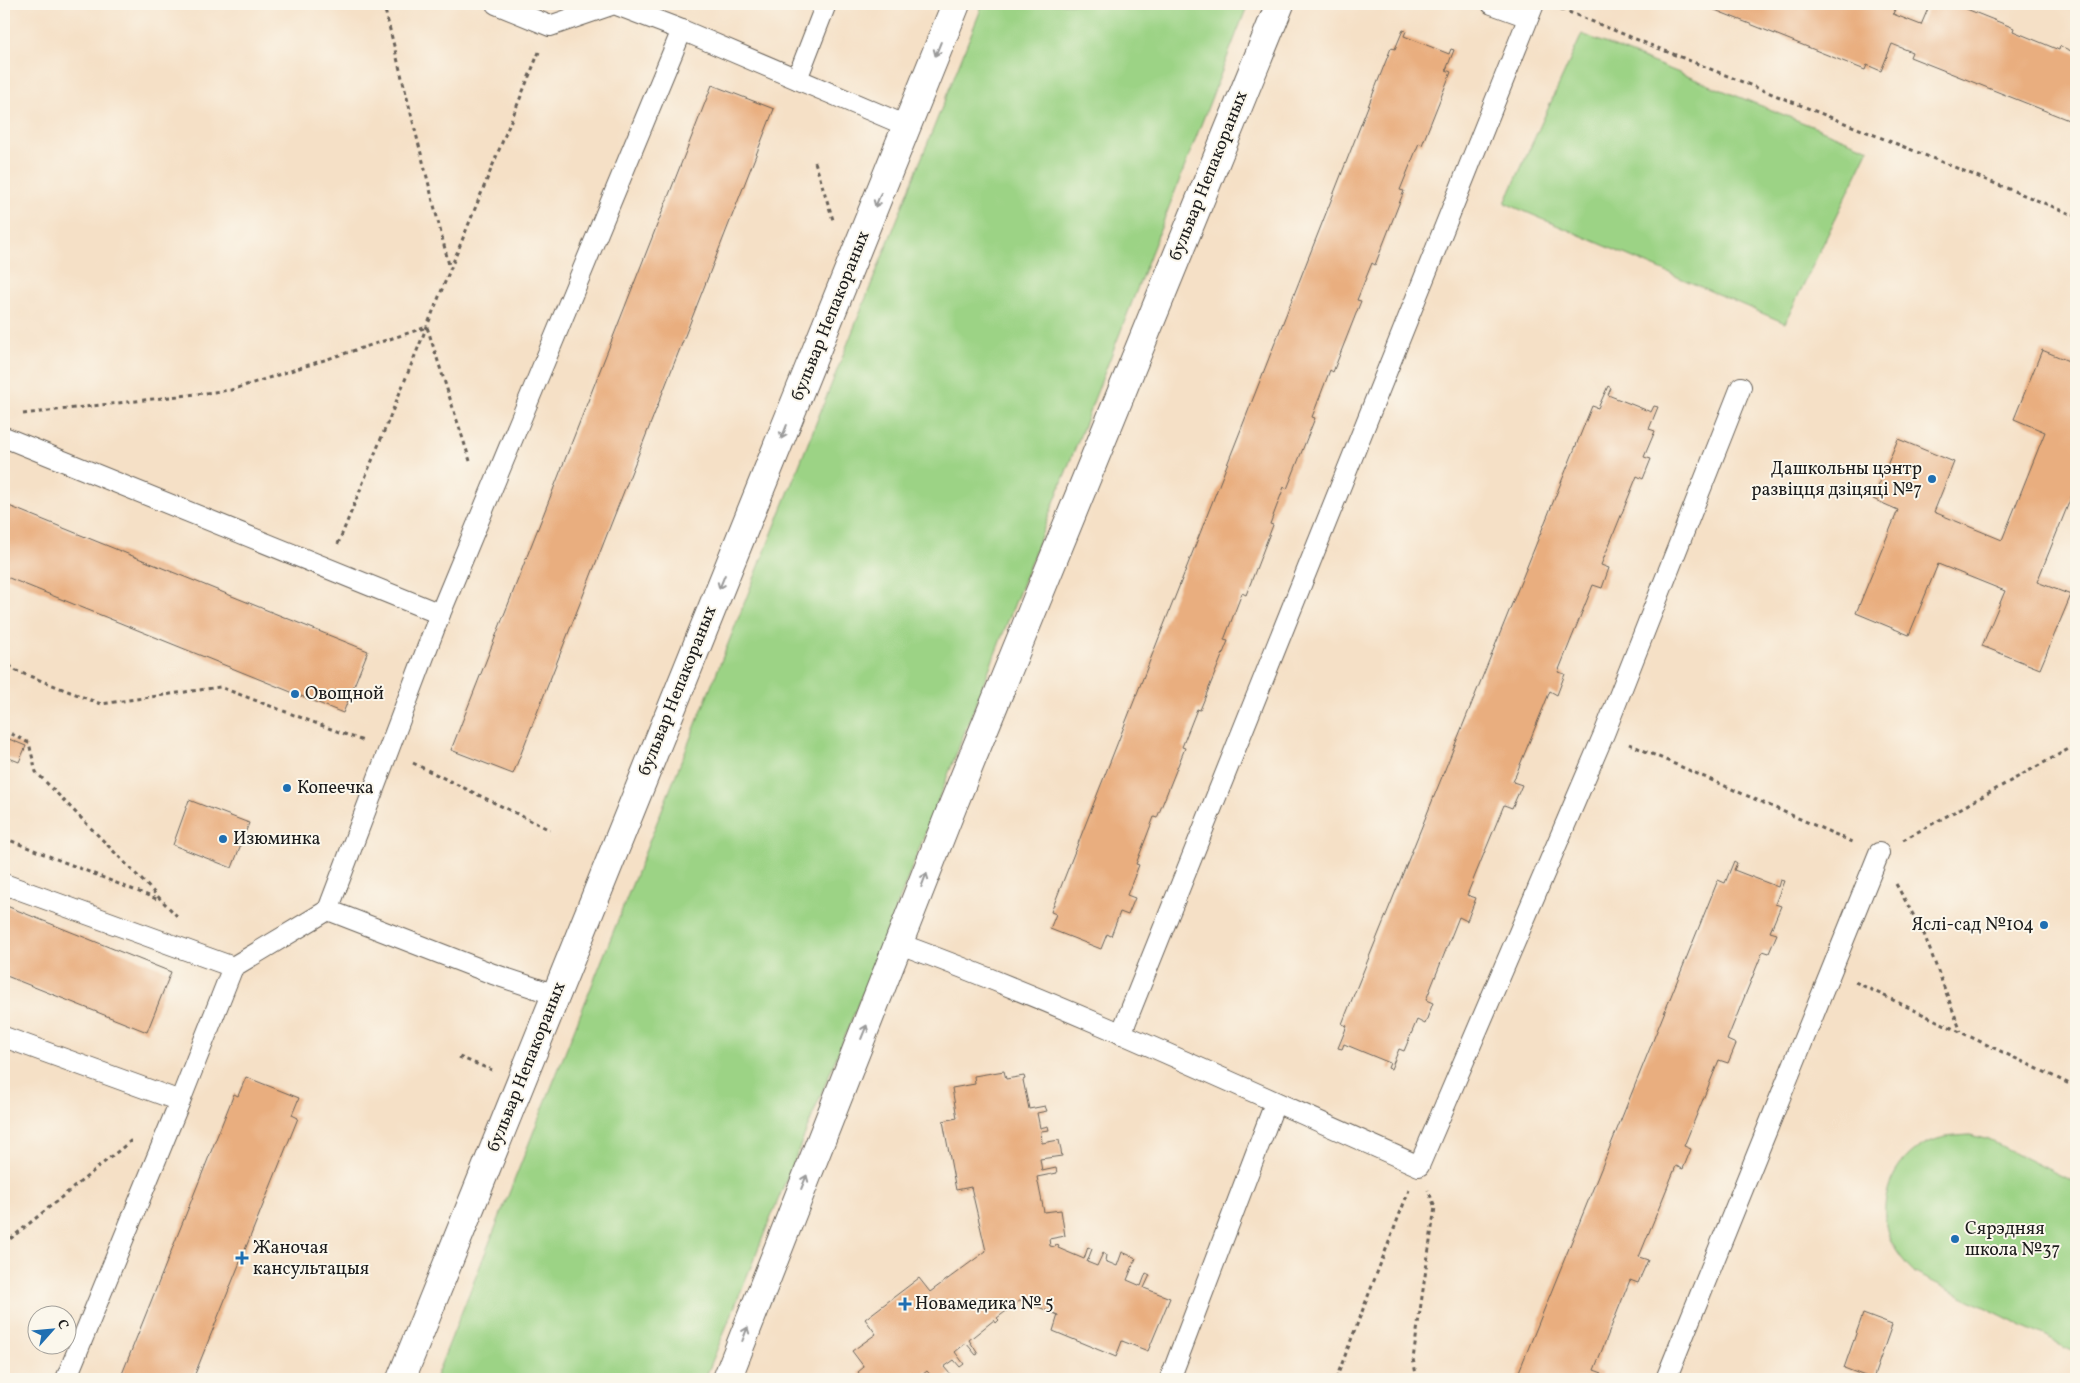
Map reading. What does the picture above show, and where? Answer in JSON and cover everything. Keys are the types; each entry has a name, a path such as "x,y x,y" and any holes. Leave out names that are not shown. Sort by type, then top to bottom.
{"main road":[{"name":"бульвар Непакораных","path":"401,1379 956,4"},
{"name":"бульвар Непакораных","path":"727,1379 900,944 953,804 1280,4"}],"lane":[{"path":"496,4 550,26 614,4 682,30 907,126"},
{"path":"797,79 826,4"},
{"path":"1121,1034 1531,10 1492,4"},
{"path":"66,1379 233,967 328,910 440,614 682,30"},
{"path":"900,944 949,962 1121,1034 1419,1166 1604,734 1740,387"},
{"path":"4,437 440,614"},
{"path":"1666,1379 1879,853"},
{"path":"4,884 233,967"},
{"path":"328,910 493,974 556,995"},
{"path":"4,1037 180,1100"},
{"path":"1170,1379 1275,1103"}],"path":[{"path":"387,4 385,10 450,269"},
{"path":"1558,8 2076,216"},
{"path":"328,568 550,26"},
{"path":"815,162 835,226"},
{"path":"427,327 485,507"},
{"path":"14,415 231,390 427,327"},
{"path":"4,659 14,670 101,704 220,687 389,751 550,830"},
{"path":"4,730 29,743 36,772 162,902 183,921"},
{"path":"1604,734 1879,853 1924,934 1961,1032"},
{"path":"1879,853 2076,745"},
{"path":"4,838 162,902"},
{"path":"1832,971 2076,1087"},
{"path":"4,1244 135,1138"},
{"path":"1336,1379 1419,1166"},
{"path":"1417,1379 1413,1358 1436,1207 1419,1166"}],"green space":[{"path":"983,4 1248,4 876,960 705,1379 435,1379"},
{"path":"1582,34 1869,149 1785,323 1505,203"},
{"path":"1970,1135 1989,1140 2076,1183 2076,1352 1915,1273 1902,1259 1892,1243 1887,1229 1886,1198 1890,1183 1897,1170 1918,1148 1932,1141 1946,1137"}],"building":[{"path":"1700,4 1882,4 1895,9 1893,14 1921,25 1930,4 1954,4 2014,28 2013,31 2059,50 2060,46 2076,53 2076,123 1910,57 1912,52 1892,44 1881,71 1867,65 1865,70"},
{"path":"1403,30 1406,31 1404,36 1449,54 1451,49 1454,50 1446,70 1451,72 1422,145 1419,143 1400,190 1404,191 1375,265 1372,263 1357,300 1361,301 1333,372 1330,370 1312,417 1315,418 1287,489 1284,487 1270,524 1273,525 1246,595 1242,593 1224,640 1228,641 1200,710 1197,709 1182,747 1185,748 1157,818 1154,817 1136,864 1139,865 1127,895 1135,898 1128,915 1120,912 1111,936 1107,934 1101,949 1050,929 1056,914 1051,912 1391,48 1395,49"},
{"path":"712,85 774,109 513,774 451,750"},
{"path":"2042,350 2076,364 2076,485 2037,582 2071,595 2040,669 1982,646 2005,591 1938,564 1909,635 1856,613 1898,510 1873,499 1898,439 1954,462 1934,512 2002,540 2045,432 2014,419"},
{"path":"1608,386 1611,388 1608,395 1651,412 1654,406 1658,407 1649,429 1655,431 1644,457 1651,459 1643,479 1637,476 1601,565 1609,568 1602,588 1593,585 1558,672 1565,674 1557,695 1550,691 1513,782 1522,785 1512,808 1504,805 1467,895 1476,898 1467,921 1459,917 1426,1000 1433,1003 1425,1024 1417,1020 1404,1051 1399,1049 1391,1069 1388,1068 1390,1063 1344,1044 1342,1049 1338,1048 1347,1026 1342,1024 1592,406 1598,408"},
{"path":"4,504 368,651 343,713 4,576"},
{"path":"4,737 26,746 19,762 4,756"},
{"path":"189,800 249,823 232,868 173,845"},
{"path":"1734,861 1737,863 1734,870 1778,887 1780,880 1784,881 1775,904 1781,906 1770,932 1777,934 1769,953 1763,951 1727,1040 1736,1044 1728,1063 1719,1060 1684,1146 1691,1149 1683,1169 1676,1166 1639,1257 1648,1260 1638,1283 1630,1280 1594,1370 1602,1373 1599,1379 1516,1379 1718,880 1725,883"},
{"path":"4,905 171,972 147,1032 4,975"},
{"path":"1004,1071 1006,1079 1024,1076 1025,1079 1023,1080 1029,1109 1045,1106 1047,1111 1037,1113 1040,1128 1048,1126 1049,1130 1041,1131 1042,1143 1059,1140 1062,1156 1040,1159 1042,1171 1056,1168 1057,1173 1037,1177 1044,1212 1061,1210 1065,1236 1049,1239 1050,1246 1059,1246 1058,1248 1084,1259 1088,1247 1092,1249 1087,1262 1097,1266 1103,1253 1106,1255 1105,1261 1117,1266 1122,1252 1136,1258 1127,1280 1141,1286 1146,1273 1150,1275 1144,1288 1170,1298 1148,1351 1122,1341 1116,1357 1053,1331 1058,1315 1021,1300 997,1318 999,1320 996,1323 994,1320 969,1340 978,1354 976,1355 966,1343 955,1352 964,1364 960,1367 954,1360 944,1367 950,1374 943,1379 934,1379 927,1371 917,1379 863,1379 858,1372 864,1367 852,1351 876,1334 865,1319 919,1278 930,1292 986,1251 971,1187 956,1190 943,1121 957,1118 952,1088 975,1084 974,1076"},
{"path":"246,1077 299,1098 292,1115 298,1118 193,1379 120,1379 234,1094 238,1096"},
{"path":"1863,1314 1892,1325 1873,1379 1844,1368"}],"place":[{"name":"Дашкольны цэнтр развіцця дзіцяці №7","path":"1932,479"},
{"name":"Овощной","path":"295,694"},
{"name":"Копеечка","path":"287,788"},
{"name":"Изюминка","path":"223,839"},
{"name":"Яслі-сад №104","path":"2044,925"},
{"name":"Сярэдняя школа №37","path":"1955,1239"},
{"name":"Жаночая кансультацыя","path":"242,1258"},
{"name":"Новамедика № 5","path":"905,1304"}]}
